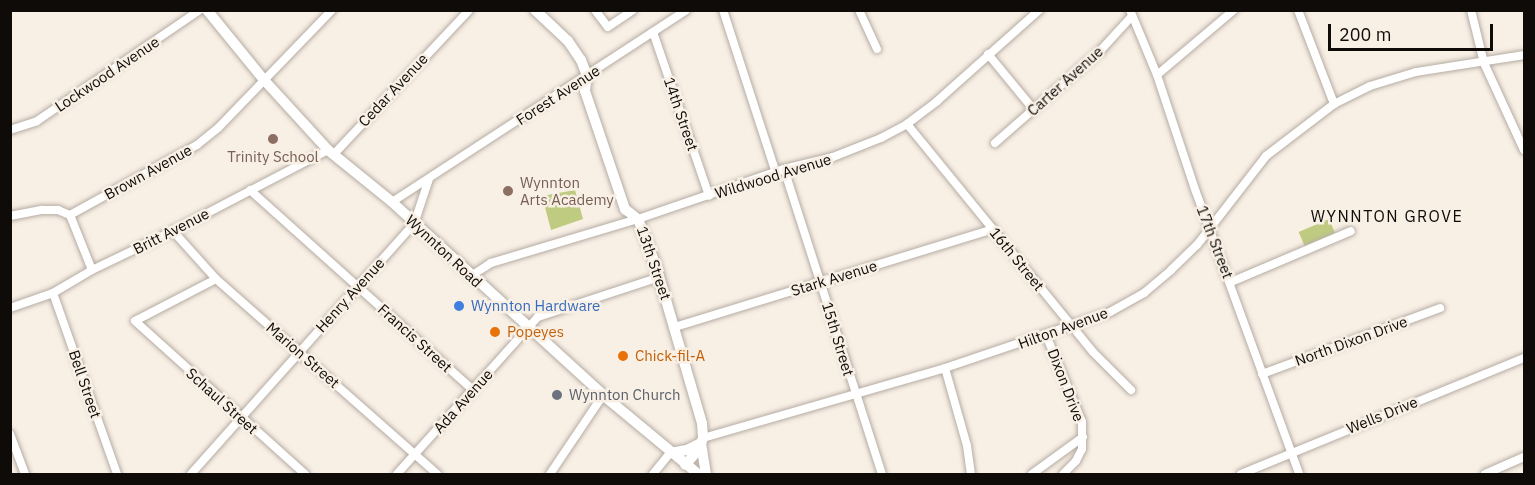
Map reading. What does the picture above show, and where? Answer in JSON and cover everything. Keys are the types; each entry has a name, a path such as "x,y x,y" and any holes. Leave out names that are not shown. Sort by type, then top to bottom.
{"main road":[{"name":"Wynnton Road","path":"207,10 265,81 331,152 392,202 603,395 698,474"},
{"name":"13th Street","path":"536,10 568,41 581,60 587,76 585,92 626,209 638,219 660,277 675,327 700,414 706,474"},
{"path":"670,453 687,450 702,441"},
{"path":"685,465 702,441"}],"street":[{"name":"Lockwood Avenue","path":"13,130 37,121 200,10"},
{"name":"Brown Avenue","path":"70,215 197,145 219,127 265,81 332,10"},
{"path":"452,27 462,10"},
{"path":"452,27 469,10"},
{"path":"595,10 608,27 633,10"},
{"name":"Forest Avenue","path":"392,202 686,10"},
{"name":"15th Street","path":"723,10 820,282 882,474"},
{"path":"859,10 877,49"},
{"name":"Wildwood Avenue","path":"471,276 491,263 638,219 780,171 833,157 881,138 907,124 956,85 1039,10"},
{"path":"1157,75 1234,10"},
{"path":"1298,10 1334,104"},
{"path":"1471,10 1484,63 1524,150"},
{"name":"17th Street","path":"1131,13 1157,75 1299,474"},
{"name":"Carter Avenue","path":"995,143 1100,51 1131,13"},
{"name":"Cedar Avenue","path":"331,152 452,27"},
{"name":"14th Street","path":"653,32 709,196"},
{"path":"988,54 1034,110"},
{"name":"Hilton Avenue","path":"702,441 945,368 1110,312 1143,293 1197,245 1266,156 1334,104 1390,79 1442,67 1484,63 1524,55"},
{"name":"16th Street","path":"907,124 1072,326 1120,381 1131,390"},
{"path":"10,140 13,130"},
{"name":"Britt Avenue","path":"10,308 53,293 92,270 331,152"},
{"path":"414,224 429,179"},
{"name":"Francis Street","path":"250,190 473,390"},
{"path":"10,216 42,210 58,210 70,215 92,270"},
{"name":"Henry Avenue","path":"191,474 414,224"},
{"name":"Stark Avenue","path":"675,327 993,229"},
{"name":"Marion Street","path":"173,231 216,279 437,474"},
{"path":"1231,282 1352,231"},
{"path":"528,328 538,317 546,313 660,277"},
{"name":"Schaul Street","path":"216,279 135,321 140,328 305,474"},
{"name":"Bell Street","path":"53,293 117,474"},
{"name":"North Dixon Drive","path":"1262,374 1440,308"},
{"name":"Ada Avenue","path":"397,474 528,328"},
{"name":"Dixon Drive","path":"1046,334 1082,422 1082,450 1076,461 1063,474"},
{"name":"Wells Drive","path":"1241,474 1524,358"},
{"path":"945,368 967,446 971,474"},
{"path":"550,474 603,395"},
{"path":"10,434 14,452 25,474"},
{"name":"Dixon Drive","path":"1032,474 1083,437"},
{"path":"653,474 670,453"},
{"path":"1485,474 1524,457"}],"green space":[{"path":"575,190 583,219 551,230 542,196"},
{"path":"1329,219 1335,233 1304,246 1299,232"}],"place":[{"name":"Trinity School","path":"273,139"},
{"name":"Wynnton Arts Academy","path":"508,191"},
{"name":"Wynnton Hardware","path":"459,306"},
{"name":"Popeyes","path":"495,332"},
{"name":"Chick-fil-A","path":"623,356"},
{"name":"Wynnton Church","path":"557,395"}],"district":[{"name":"WYNNTON GROVE","path":"1387,216"}]}
